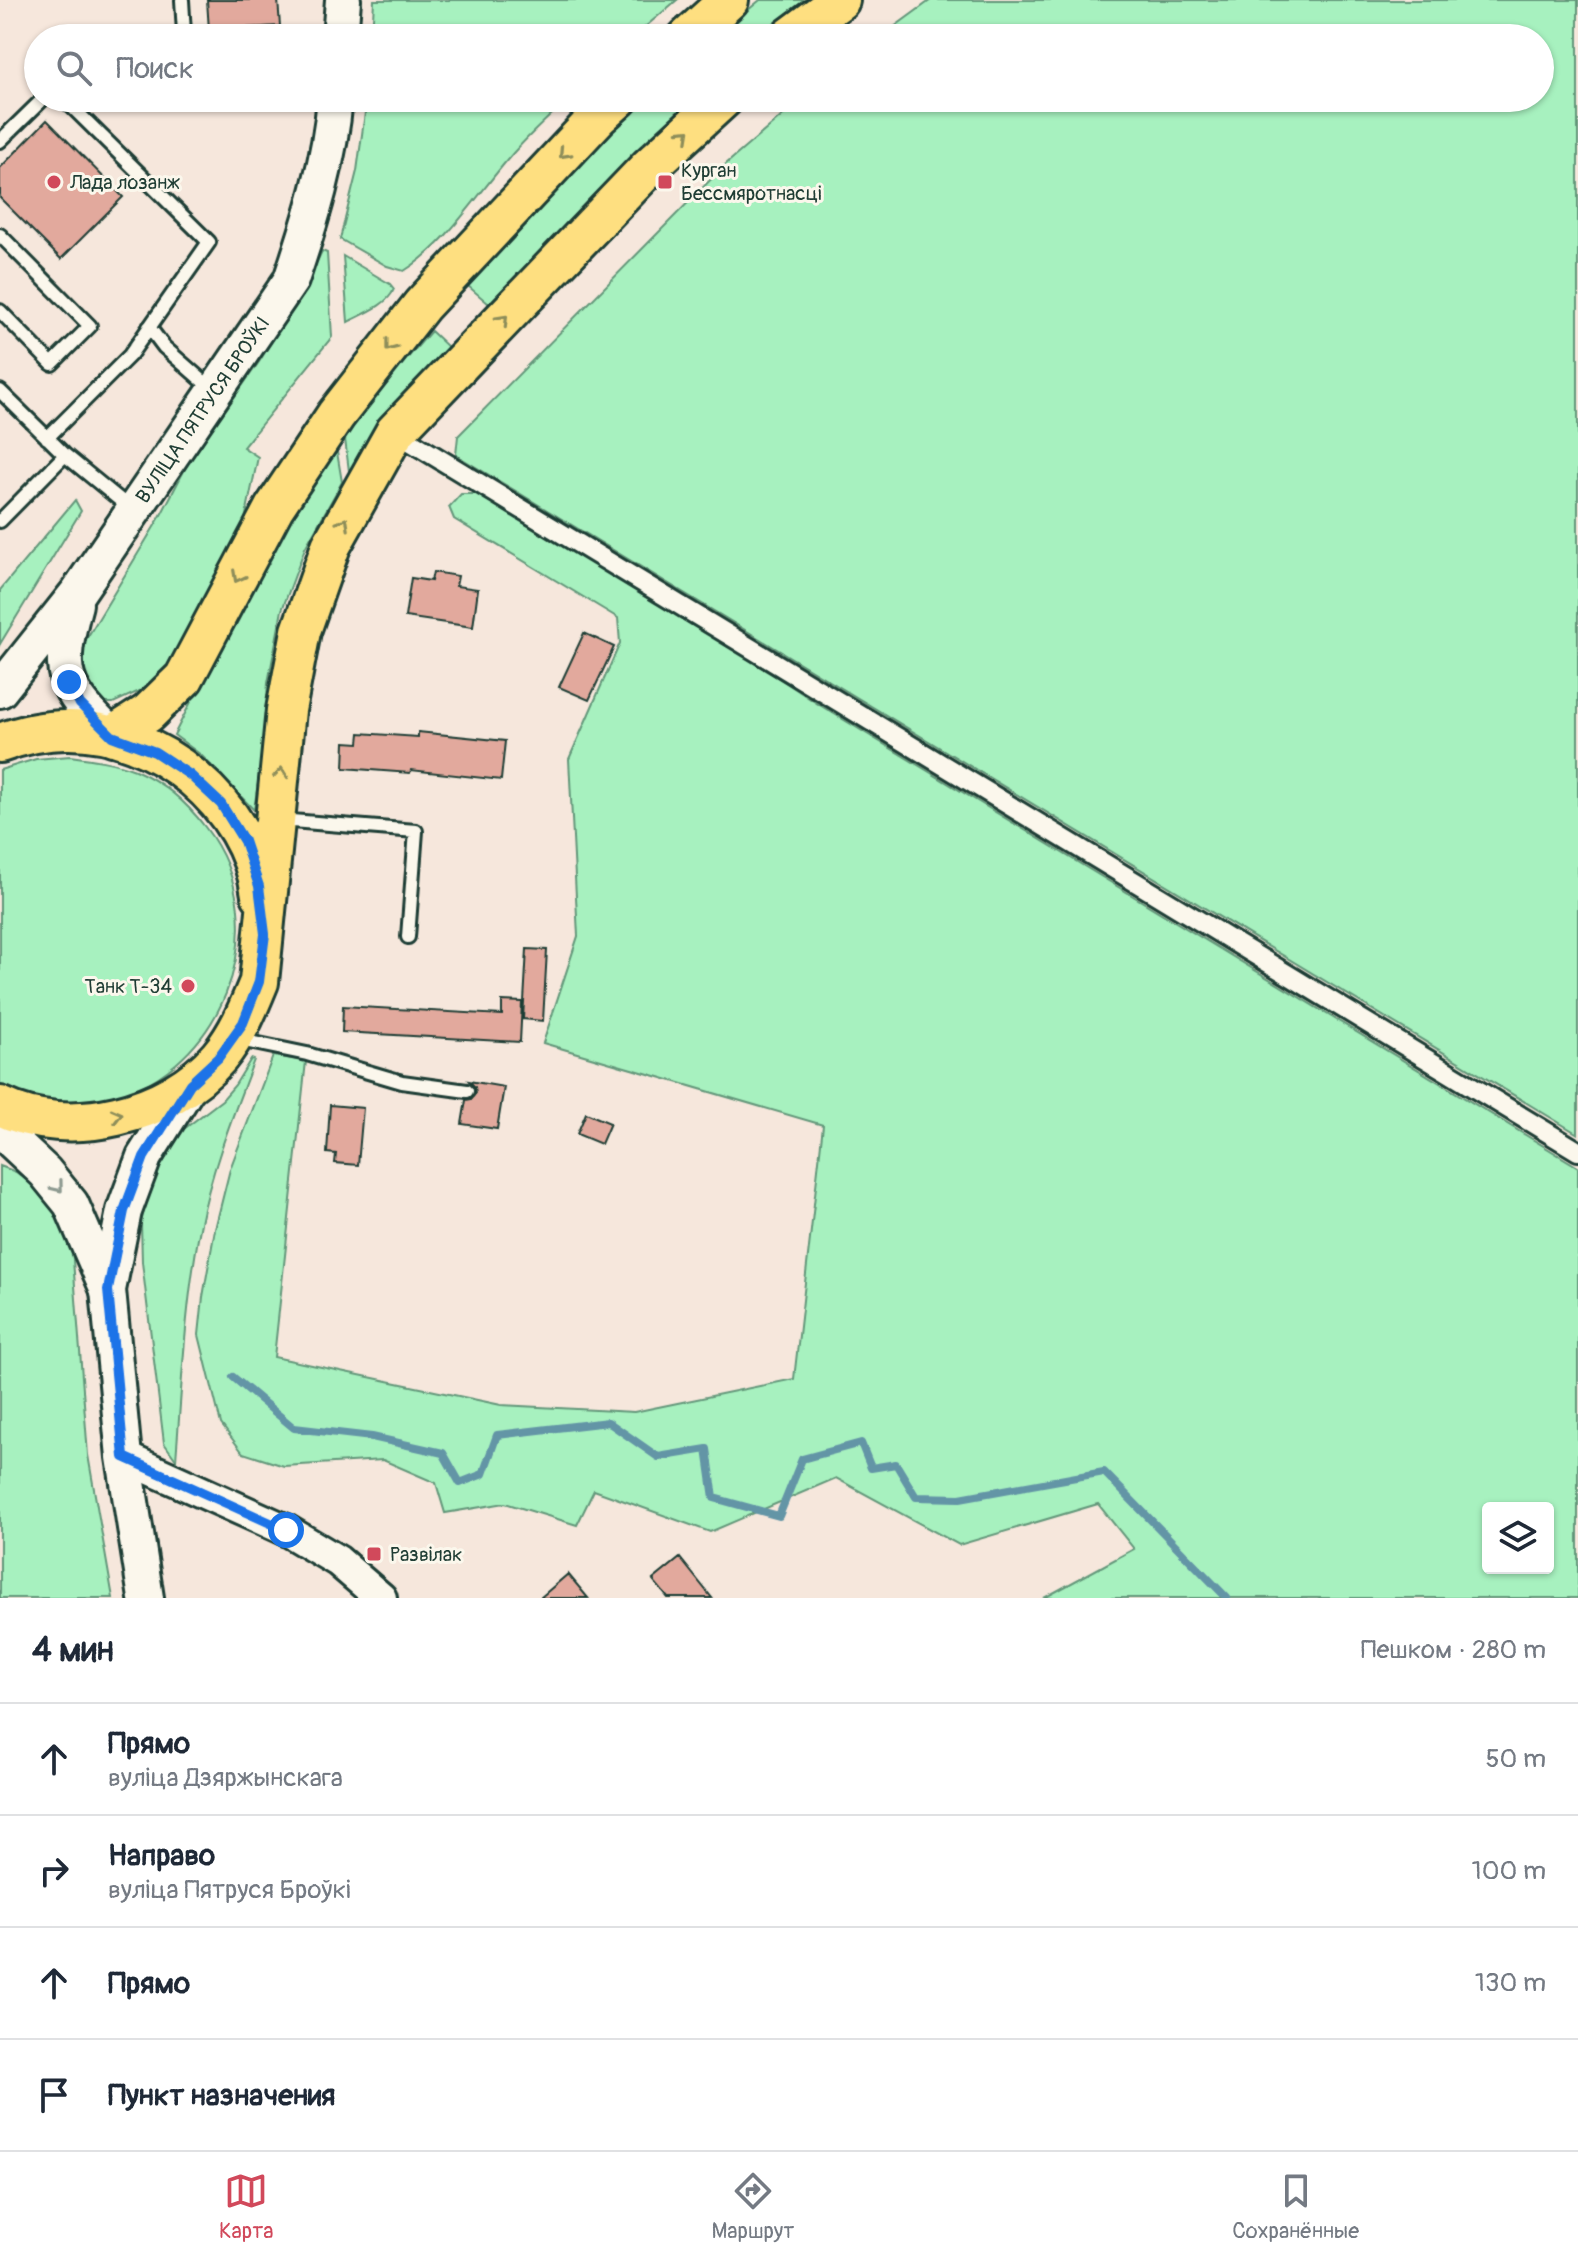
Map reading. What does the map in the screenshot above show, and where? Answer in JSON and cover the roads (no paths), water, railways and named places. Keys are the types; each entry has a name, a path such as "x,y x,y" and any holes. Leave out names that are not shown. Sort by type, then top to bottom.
{"main road":[{"path":"341,24 343,0"},
{"path":"702,24 729,0"},
{"path":"808,24 840,0"},
{"name":"ВУЛІЦА ПЯТРУСЯ БРОЎКІ","path":"0,690 78,592 291,280 306,234 334,112"},
{"path":"112,736 148,713 184,678 274,508 336,415 422,305 604,112"},
{"path":"146,1598 124,1457 108,1290 124,1211 144,1157 190,1084 218,1058 243,1023 259,982 286,710 301,631 331,546 395,432 649,167 709,112"},
{"path":"78,592 63,656 69,682 80,704 112,736"},
{"path":"10,735 69,730 112,736 155,752 190,775 221,804 244,841 259,886 265,934"},
{"path":"108,1290 71,1204 1,1126 13,1112 57,1121 96,1120 141,1109 190,1084"}],"street":[{"path":"395,432 1578,1151"},
{"path":"124,1457 286,1530 338,1561 381,1598"}],"lane":[{"path":"182,0 183,24"},
{"path":"0,141 30,112"},
{"path":"47,438 130,355 209,242 77,112"},
{"path":"0,235 90,326 52,364 0,311"},
{"path":"149,327 164,347 215,393"},
{"path":"0,391 65,455 132,510"},
{"path":"0,521 65,455"},
{"path":"276,820 416,831 408,937"},
{"path":"232,1038 307,1054 402,1082 467,1091"}],"waterway":[{"path":"233,1377 294,1428 372,1437 443,1453 460,1483 483,1474 497,1435 608,1422 658,1457 707,1449 714,1498 779,1516 802,1459 861,1443 871,1468 896,1464 916,1497 960,1498 1104,1472 1227,1598"}],"place":[{"name":"Лада лозанж","path":"54,182"},
{"name":"Курган Бессмяротнасці","path":"665,182"},
{"name":"Танк Т-34","path":"188,986"},
{"name":"Развілак","path":"374,1554"}]}
